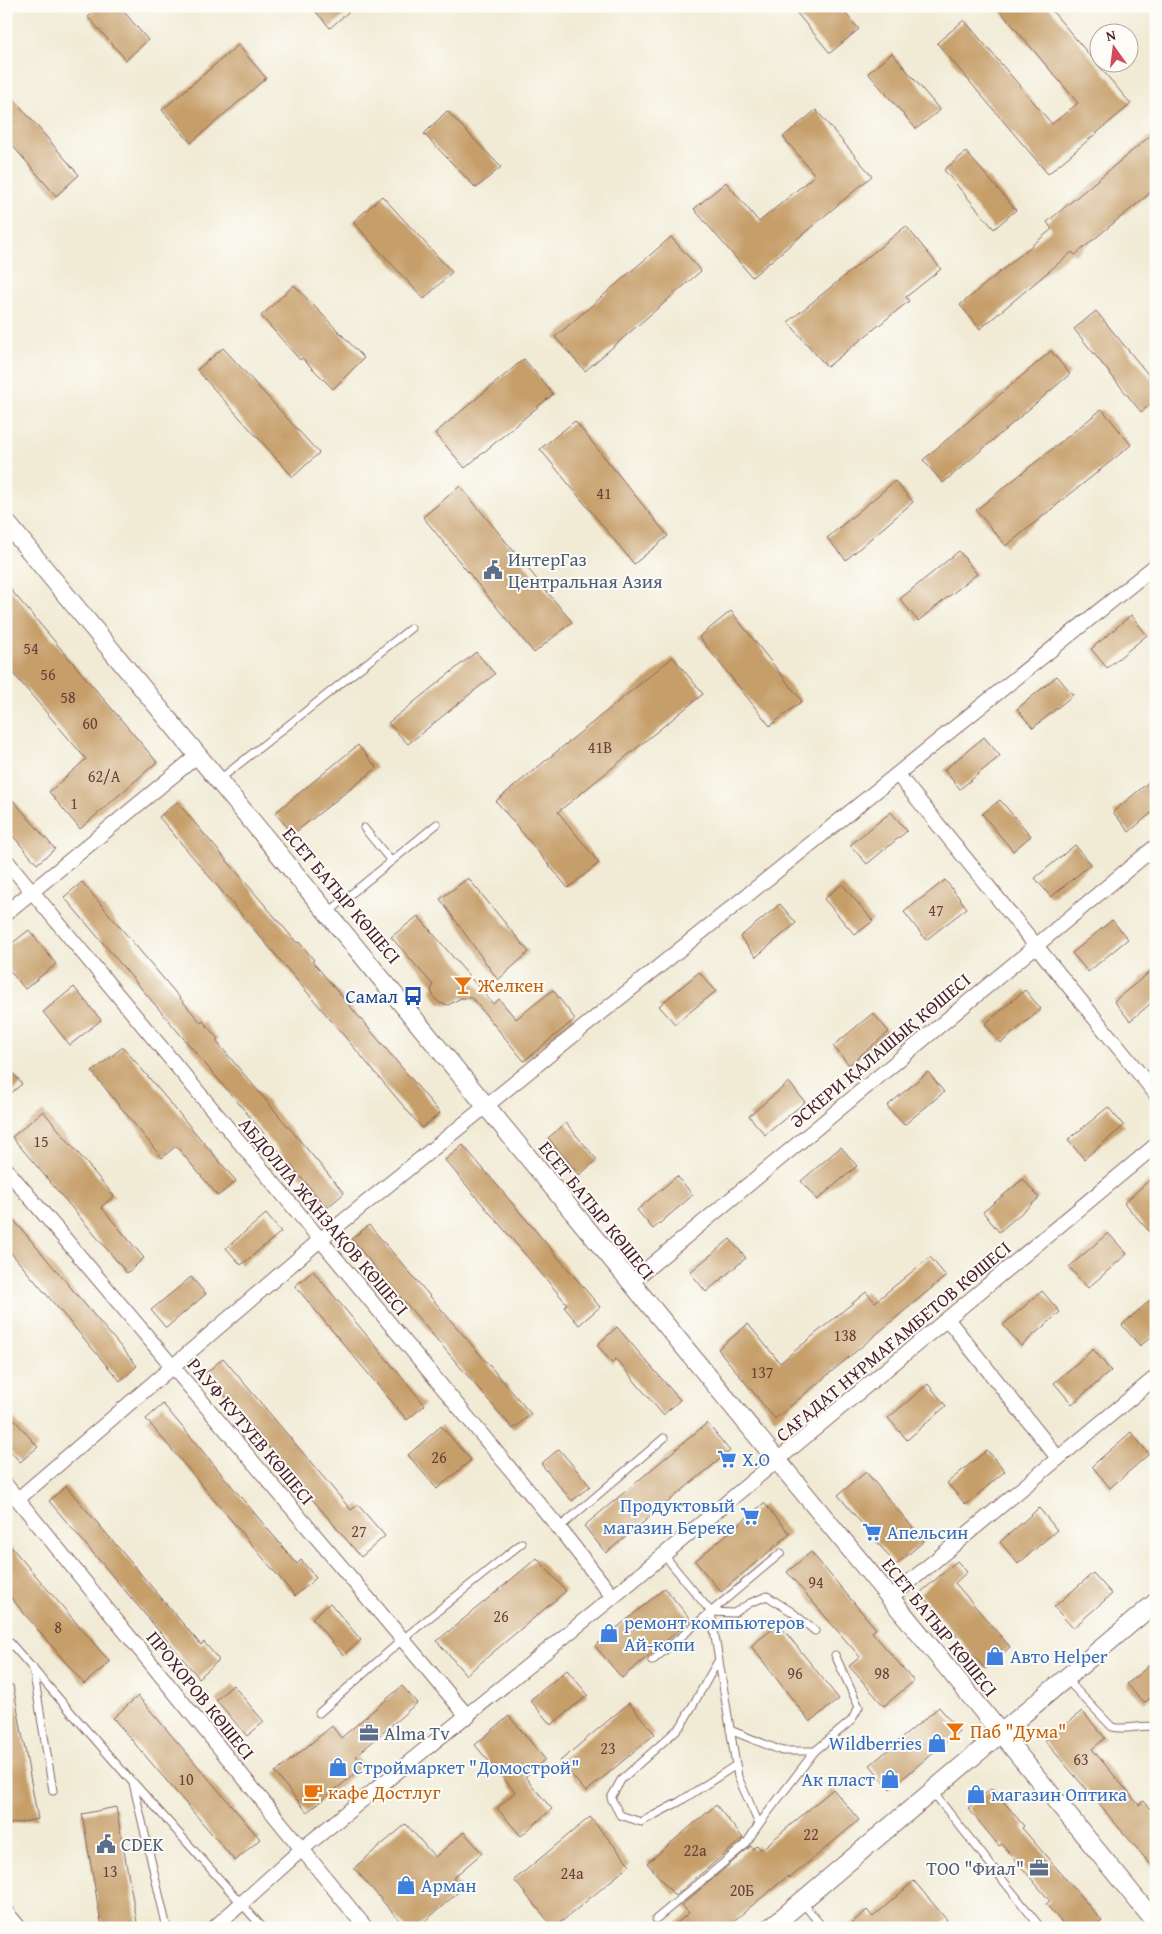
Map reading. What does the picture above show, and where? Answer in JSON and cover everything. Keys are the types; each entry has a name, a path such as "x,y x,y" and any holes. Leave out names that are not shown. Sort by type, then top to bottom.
{"street":[{"name":"ЕСЕТ БАТЫР КӨШЕСІ","path":"6,522 217,780 329,912 485,1106 1156,1924"},
{"path":"18,1499 320,1240 1156,565"},
{"path":"6,913 198,755"},
{"path":"898,775 1034,946 1156,1094"},
{"name":"ӘСКЕРИ ҚАЛАШЫҚ КӨШЕСІ","path":"630,1282 1156,846"},
{"name":"АБДОЛЛА ЖАНЗАҚОВ КӨШЕСІ","path":"6,860 559,1528 613,1597"},
{"name":"САҒАДАТ НҰРМАҒАМБЕТОВ КӨШЕСІ","path":"214,1928 302,1849 468,1717 948,1320 1156,1145"},
{"name":"РАУФ КУТУЕВ КӨШЕСІ","path":"6,1169 468,1717"},
{"path":"948,1320 1058,1458"},
{"path":"890,1598 1156,1377"},
{"name":"ПРОХОРОВ КӨШЕСІ","path":"7,1488 18,1499 366,1928"},
{"path":"770,1928 1156,1602"},
{"path":"6,1915 17,1928"}],"lane":[{"path":"217,780 411,628"},
{"path":"329,912 437,824"},
{"path":"364,828 391,862"},
{"path":"559,1528 664,1438"},
{"path":"319,1714 404,1639 522,1544"},
{"path":"652,1661 781,1553"},
{"path":"664,1555 711,1612 738,1777 759,1824"},
{"path":"711,1612 734,1614 750,1603 767,1596 792,1612 815,1631"},
{"path":"6,1638 263,1928"},
{"path":"656,1919 745,1845 815,1751 851,1720 859,1706 834,1655"},
{"path":"718,1660 681,1726 621,1780 611,1798 620,1815 641,1822 679,1802 736,1765"},
{"path":"33,1668 53,1791"},
{"path":"1065,1678 1112,1727 1120,1729 1143,1726 1156,1727"},
{"path":"730,1730 782,1751 815,1751"},
{"path":"134,1783 166,1928"},
{"path":"932,1791 1041,1928"},
{"path":"802,1901 823,1928"}],"building":[{"path":"101,6 119,6 148,40 126,60 88,17"},
{"path":"311,6 355,6 330,28"},
{"path":"791,6 839,6 859,29 830,53"},
{"path":"996,6 1048,6 1090,56 1090,72 1104,72 1131,104 1048,174 937,43 964,20 1052,124 1078,103"},
{"path":"238,45 266,78 191,143 162,110"},
{"path":"892,53 940,110 916,129 868,73"},
{"path":"6,90 79,175 56,196 6,138"},
{"path":"816,110 872,176 752,277 694,209 726,182 759,222 815,175 783,137"},
{"path":"447,111 501,167 476,188 424,134"},
{"path":"1156,131 1156,188 1075,255 1072,252 980,329 960,305 1052,229 1047,222"},
{"path":"966,152 1016,210 994,229 944,170"},
{"path":"382,196 452,272 424,299 353,222"},
{"path":"906,226 941,269 906,297 909,301 827,367 788,322"},
{"path":"671,237 701,271 585,371 555,337"},
{"path":"294,285 364,358 333,389 302,358 300,360 261,316"},
{"path":"1096,311 1156,384 1156,400 1141,412 1074,329"},
{"path":"223,348 319,453 293,477 197,370"},
{"path":"1051,351 1070,374 943,483 923,460"},
{"path":"524,359 553,394 465,468 435,433"},
{"path":"1102,409 1131,445 1006,546 976,510"},
{"path":"575,421 668,536 634,564 540,449"},
{"path":"895,481 913,502 846,560 827,538"},
{"path":"460,486 572,622 534,653 423,517"},
{"path":"959,551 977,574 918,621 900,599"},
{"path":"6,584 157,762 80,829 49,792 86,759 6,665"},
{"path":"731,611 802,701 770,726 699,637"},
{"path":"1131,615 1147,635 1107,668 1091,649"},
{"path":"476,652 495,674 408,744 388,723"},
{"path":"673,657 703,694 558,812 599,863 568,888 496,801"},
{"path":"1057,676 1073,695 1033,728 1017,709"},
{"path":"984,737 1000,756 960,789 944,770"},
{"path":"358,745 377,768 293,834 275,813"},
{"path":"1156,776 1156,809 1129,832 1113,812"},
{"path":"6,792 55,849 37,864 6,828"},
{"path":"1000,800 1031,836 1013,851 982,814"},
{"path":"177,802 297,943 299,942 314,960 312,961 440,1113 422,1128 159,817"},
{"path":"891,812 907,831 867,864 850,845"},
{"path":"1075,845 1091,864 1051,897 1035,878"},
{"path":"468,878 529,952 498,980 440,899"},
{"path":"945,880 967,908 926,940 904,912"},
{"path":"82,882 201,1023 203,1021 218,1039 216,1041 344,1193 327,1208 64,897"},
{"path":"842,884 873,921 855,935 824,899"},
{"path":"780,904 796,923 756,957 740,937"},
{"path":"418,916 493,1004 499,999 516,1019 553,990 575,1019 524,1061 472,998 461,998 448,1005 440,1003 435,999 431,991 433,985 391,937"},
{"path":"1112,920 1128,939 1088,972 1072,953"},
{"path":"29,930 56,964 25,989 6,966 6,948"},
{"path":"1156,967 1156,999 1130,1021 1114,1001"},
{"path":"699,972 716,991 675,1024 659,1006"},
{"path":"74,987 101,1020 70,1045 43,1012"},
{"path":"1025,990 1041,1009 1001,1043 985,1024"},
{"path":"873,1013 889,1032 849,1065 833,1046"},
{"path":"123,1047 236,1181 218,1196 176,1146 162,1158 92,1072"},
{"path":"6,1065 22,1084 6,1097"},
{"path":"928,1072 944,1092 904,1125 887,1106"},
{"path":"789,1082 805,1102 765,1135 749,1116"},
{"path":"1108,1107 1124,1126 1084,1159 1068,1140"},
{"path":"43,1111 114,1196 101,1207 144,1258 127,1273 12,1137"},
{"path":"566,1123 597,1160 579,1175 548,1138"},
{"path":"463,1145 600,1307 579,1325 564,1307 567,1304 445,1160"},
{"path":"841,1147 857,1166 817,1200 801,1181"},
{"path":"1156,1174 1156,1239 1124,1203"},
{"path":"677,1176 693,1195 653,1229 637,1210"},
{"path":"1023,1179 1039,1198 999,1232 983,1212"},
{"path":"6,1211 137,1366 120,1381 6,1247"},
{"path":"266,1214 281,1232 241,1265 226,1248"},
{"path":"369,1225 531,1414 513,1429 351,1239"},
{"path":"1108,1233 1127,1254 1088,1288 1069,1267"},
{"path":"730,1239 746,1258 706,1292 690,1272"},
{"path":"930,1257 946,1276 775,1419 718,1349 748,1324 780,1363 866,1292 875,1302"},
{"path":"313,1271 425,1405 407,1420 295,1286"},
{"path":"191,1277 206,1294 166,1328 151,1310"},
{"path":"1042,1291 1060,1312 1021,1346 1003,1325"},
{"path":"1156,1295 1156,1333 1140,1346 1122,1325"},
{"path":"617,1327 680,1400 663,1415 616,1359 612,1363 597,1345"},
{"path":"1093,1349 1111,1371 1072,1404 1054,1383"},
{"path":"223,1358 351,1510 358,1505 385,1536 361,1557 206,1373"},
{"path":"928,1384 946,1406 907,1440 888,1418"},
{"path":"163,1404 297,1564 301,1560 316,1578 295,1596 146,1419"},
{"path":"6,1410 38,1447 20,1462 6,1446"},
{"path":"707,1423 730,1451 606,1553 584,1526"},
{"path":"441,1426 471,1460 437,1489 408,1455"},
{"path":"1131,1432 1149,1454 1110,1488 1092,1466"},
{"path":"559,1449 590,1486 572,1501 541,1464"},
{"path":"987,1450 1005,1471 966,1505 947,1483"},
{"path":"866,1472 924,1541 896,1565 838,1495"},
{"path":"66,1486 201,1645 204,1642 219,1660 199,1678 49,1501"},
{"path":"764,1503 790,1534 721,1592 695,1561"},
{"path":"1039,1508 1057,1530 1018,1564 1000,1542"},
{"path":"6,1541 110,1662 84,1684 6,1592"},
{"path":"811,1552 876,1629 872,1632 914,1681 884,1706 849,1666 860,1657 787,1572"},
{"path":"537,1558 566,1591 466,1675 437,1641"},
{"path":"957,1561 967,1572 955,1583 1010,1647 985,1669 920,1593"},
{"path":"1093,1573 1112,1594 1073,1628 1054,1607"},
{"path":"665,1588 691,1620 622,1678 595,1646"},
{"path":"330,1603 361,1640 343,1655 312,1618"},
{"path":"779,1624 839,1699 810,1722 751,1646"},
{"path":"1156,1660 1156,1693 1144,1703 1127,1684"},
{"path":"567,1670 588,1695 551,1725 530,1700"},
{"path":"13,1685 38,1819 6,1825 6,1686"},
{"path":"233,1685 264,1722 247,1736 216,1700"},
{"path":"402,1686 417,1703 356,1756 365,1766 307,1812 275,1773 332,1726 341,1738"},
{"path":"138,1696 260,1839 235,1861 113,1718"},
{"path":"629,1703 655,1734 586,1792 560,1761"},
{"path":"939,1707 959,1731 890,1789 870,1765"},
{"path":"1082,1711 1105,1738 1092,1749 1139,1805 1144,1801 1156,1815 1156,1871 1045,1741"},
{"path":"509,1716 545,1759 525,1777 552,1809 521,1836 497,1808 515,1792 475,1745"},
{"path":"992,1788 1024,1826 1022,1828 1102,1921 1094,1928 1066,1928 1046,1904 1050,1901 1002,1844 999,1846 968,1808"},
{"path":"833,1789 859,1820 790,1878 788,1876 725,1928 671,1928 689,1913 682,1905 751,1846 753,1849 757,1845 761,1850"},
{"path":"716,1805 743,1838 675,1896 647,1863"},
{"path":"116,1807 138,1928 102,1928 82,1814"},
{"path":"590,1817 630,1865 554,1928 514,1880"},
{"path":"406,1824 435,1857 464,1832 482,1853 453,1878 462,1889 417,1928 406,1928 354,1868"},
{"path":"914,1881 947,1920 938,1928 846,1928 867,1910 873,1917"}],"place":[{"name":"ИнтерГаз Центральная Азия","path":"493,570"},
{"name":"Желкен","path":"463,985"},
{"name":"Самал","path":"413,996"},
{"name":"X.O","path":"727,1459"},
{"name":"Продуктовый магазин Береке","path":"750,1516"},
{"name":"Апельсин","path":"872,1532"},
{"name":"ремонт компьютеров Ай-копи","path":"609,1633"},
{"name":"Авто Helper","path":"995,1656"},
{"name":"Паб \"Дума\"","path":"955,1731"},
{"name":"Alma Tv","path":"369,1733"},
{"name":"Wildberries","path":"937,1743"},
{"name":"Строймаркет \"Домострой\"","path":"338,1767"},
{"name":"Ак пласт","path":"890,1779"},
{"name":"кафе Достлуг","path":"313,1792"},
{"name":"магазин Оптика","path":"976,1794"},
{"name":"CDEK","path":"106,1844"},
{"name":"ТОО \"Фиал\"","path":"1039,1868"},
{"name":"Арман","path":"406,1885"}]}
